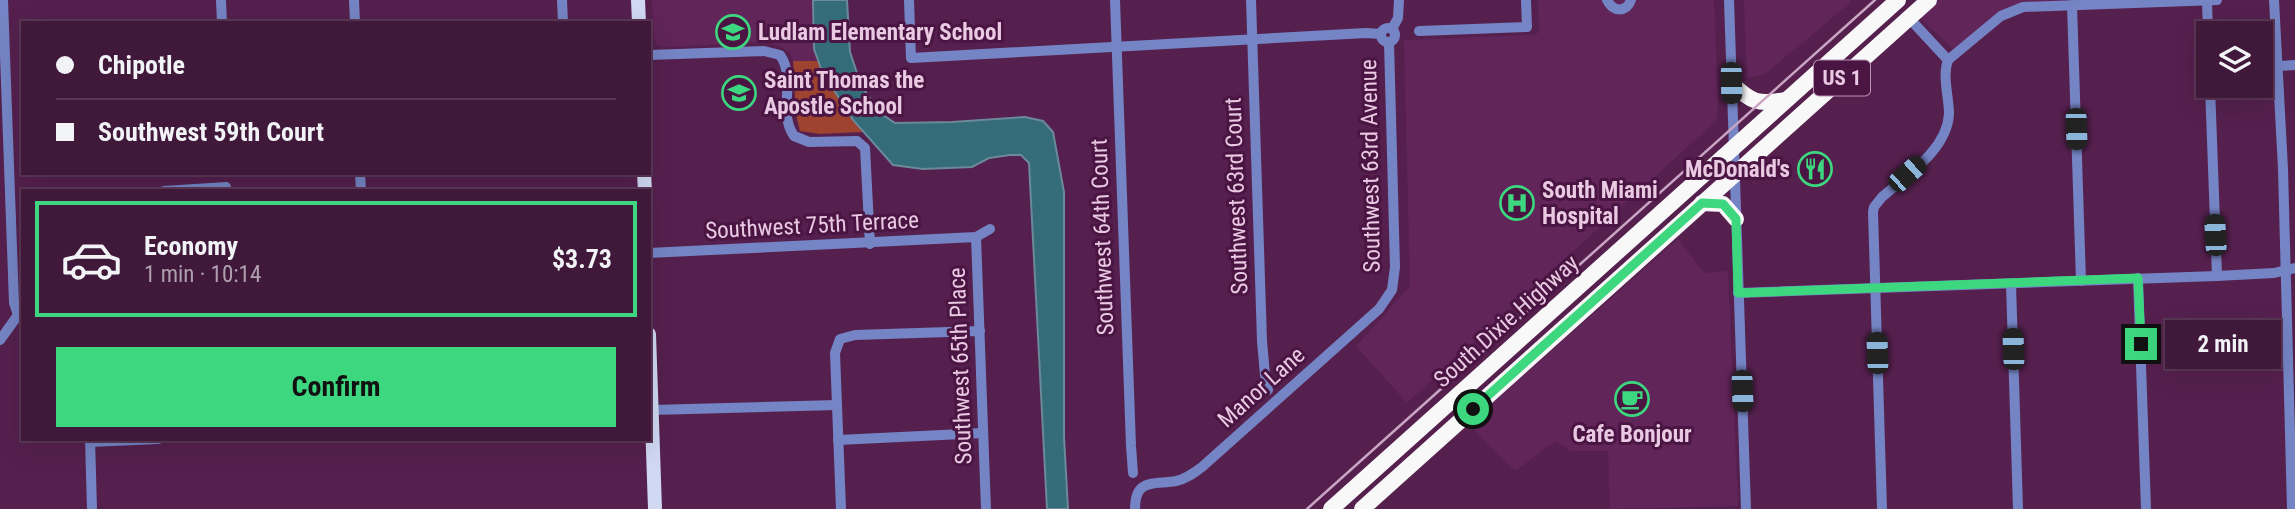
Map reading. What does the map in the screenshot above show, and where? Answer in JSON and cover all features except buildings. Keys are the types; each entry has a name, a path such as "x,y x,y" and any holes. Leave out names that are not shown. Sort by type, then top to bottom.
{"highway":[{"name":"South Dixie Highway","path":"1335,508 1898,0"},
{"path":"1879,18 1891,15 1909,18 1910,0"},
{"name":"South Dixie Highway","path":"1362,509 1929,0"},
{"path":"1731,83 1746,98 1761,103 1788,99"},
{"path":"1702,203 1723,204 1736,219"}],"main road":[{"path":"638,0 639,21"},
{"path":"651,413 655,509"}],"street":[{"path":"0,340 20,316 14,303 17,210 3,0"},
{"path":"221,0 222,21"},
{"path":"354,0 355,21"},
{"path":"562,0 563,21"},
{"path":"909,0 911,58 1252,38 1366,33 1387,35"},
{"name":"Southwest 64th Court","path":"1115,0 1133,473"},
{"name":"Southwest 63rd Court","path":"1251,0 1262,341 1268,390"},
{"name":"Southwest 63rd Avenue","path":"1392,290 1395,267 1387,35 1398,18 1399,0"},
{"path":"1419,31 1527,27 1526,0"},
{"path":"1607,0 1612,8 1619,10 1627,7 1631,0"},
{"path":"1729,0 1746,509"},
{"path":"2274,0 2290,269 2292,509"},
{"path":"1882,509 1874,207 1943,137 1949,113 1946,72 1948,60 2008,12 2031,6 2212,1 2210,21"},
{"path":"2072,5 2081,281"},
{"path":"1909,18 1948,60"},
{"path":"651,55 764,51 775,52 782,57 787,74 787,120 794,135 809,142 854,141 864,145 867,156 870,244"},
{"path":"2278,66 2295,65"},
{"path":"2210,98 2217,276"},
{"name":"Southwest 65th Place","path":"986,509 976,237 990,229"},
{"name":"Southwest 75th Terrace","path":"651,253 976,237"},
{"path":"1738,293 2217,276 2274,273 2290,269"},
{"path":"2138,278 2146,509"},
{"path":"2011,284 2018,509"},
{"name":"Manor Lane","path":"1135,509 1136,494 1141,487 1181,479 1202,467 1379,309 1392,290"},
{"path":"841,509 835,353 839,339 855,335 980,331"},
{"path":"651,413 837,405"},
{"path":"838,440 983,433"},
{"path":"90,441 92,509"}],"shaded area":[{"name":"Ludlam Elementary School","path":"652,0 813,0 814,49 818,61 793,61 783,48 769,42 662,47 657,45 654,39"},
{"path":"813,0 847,0 850,52 861,85 880,113 895,123 1025,117 1043,121 1053,132 1064,192 1064,437 1068,509 1047,509 1029,163 1021,155 1010,155 989,158 972,167 923,169 893,165 853,120 822,71 814,49"},
{"name":"South Miami Hospital","path":"1538,0 1714,0 1717,120 1407,403 1356,346 1410,286 1404,40 1534,35 1539,32"},
{"path":"1744,0 1850,0 1850,3 1765,74 1747,78"},
{"path":"1938,0 2079,0 2023,3 1954,50 1919,17"},
{"path":"793,61 818,61 863,132 820,134 800,131 796,115"},
{"path":"1678,239 1704,273 1728,271 1738,506 1610,509 1608,451 1571,451 1556,441 1515,471 1468,424"}],"railway":[{"path":"1307,509 1875,0"}],"place":[{"name":"Ludlam Elementary School","path":"733,32"},
{"name":"Saint Thomas the Apostle School","path":"739,93"},
{"name":"McDonald's","path":"1815,169"},
{"name":"South Miami Hospital","path":"1517,203"},
{"name":"Cafe Bonjour","path":"1632,399"}],"route":[{"path":"1473,409 1702,203 1723,204 1736,219 1738,293 2138,278 2141,344"}]}
